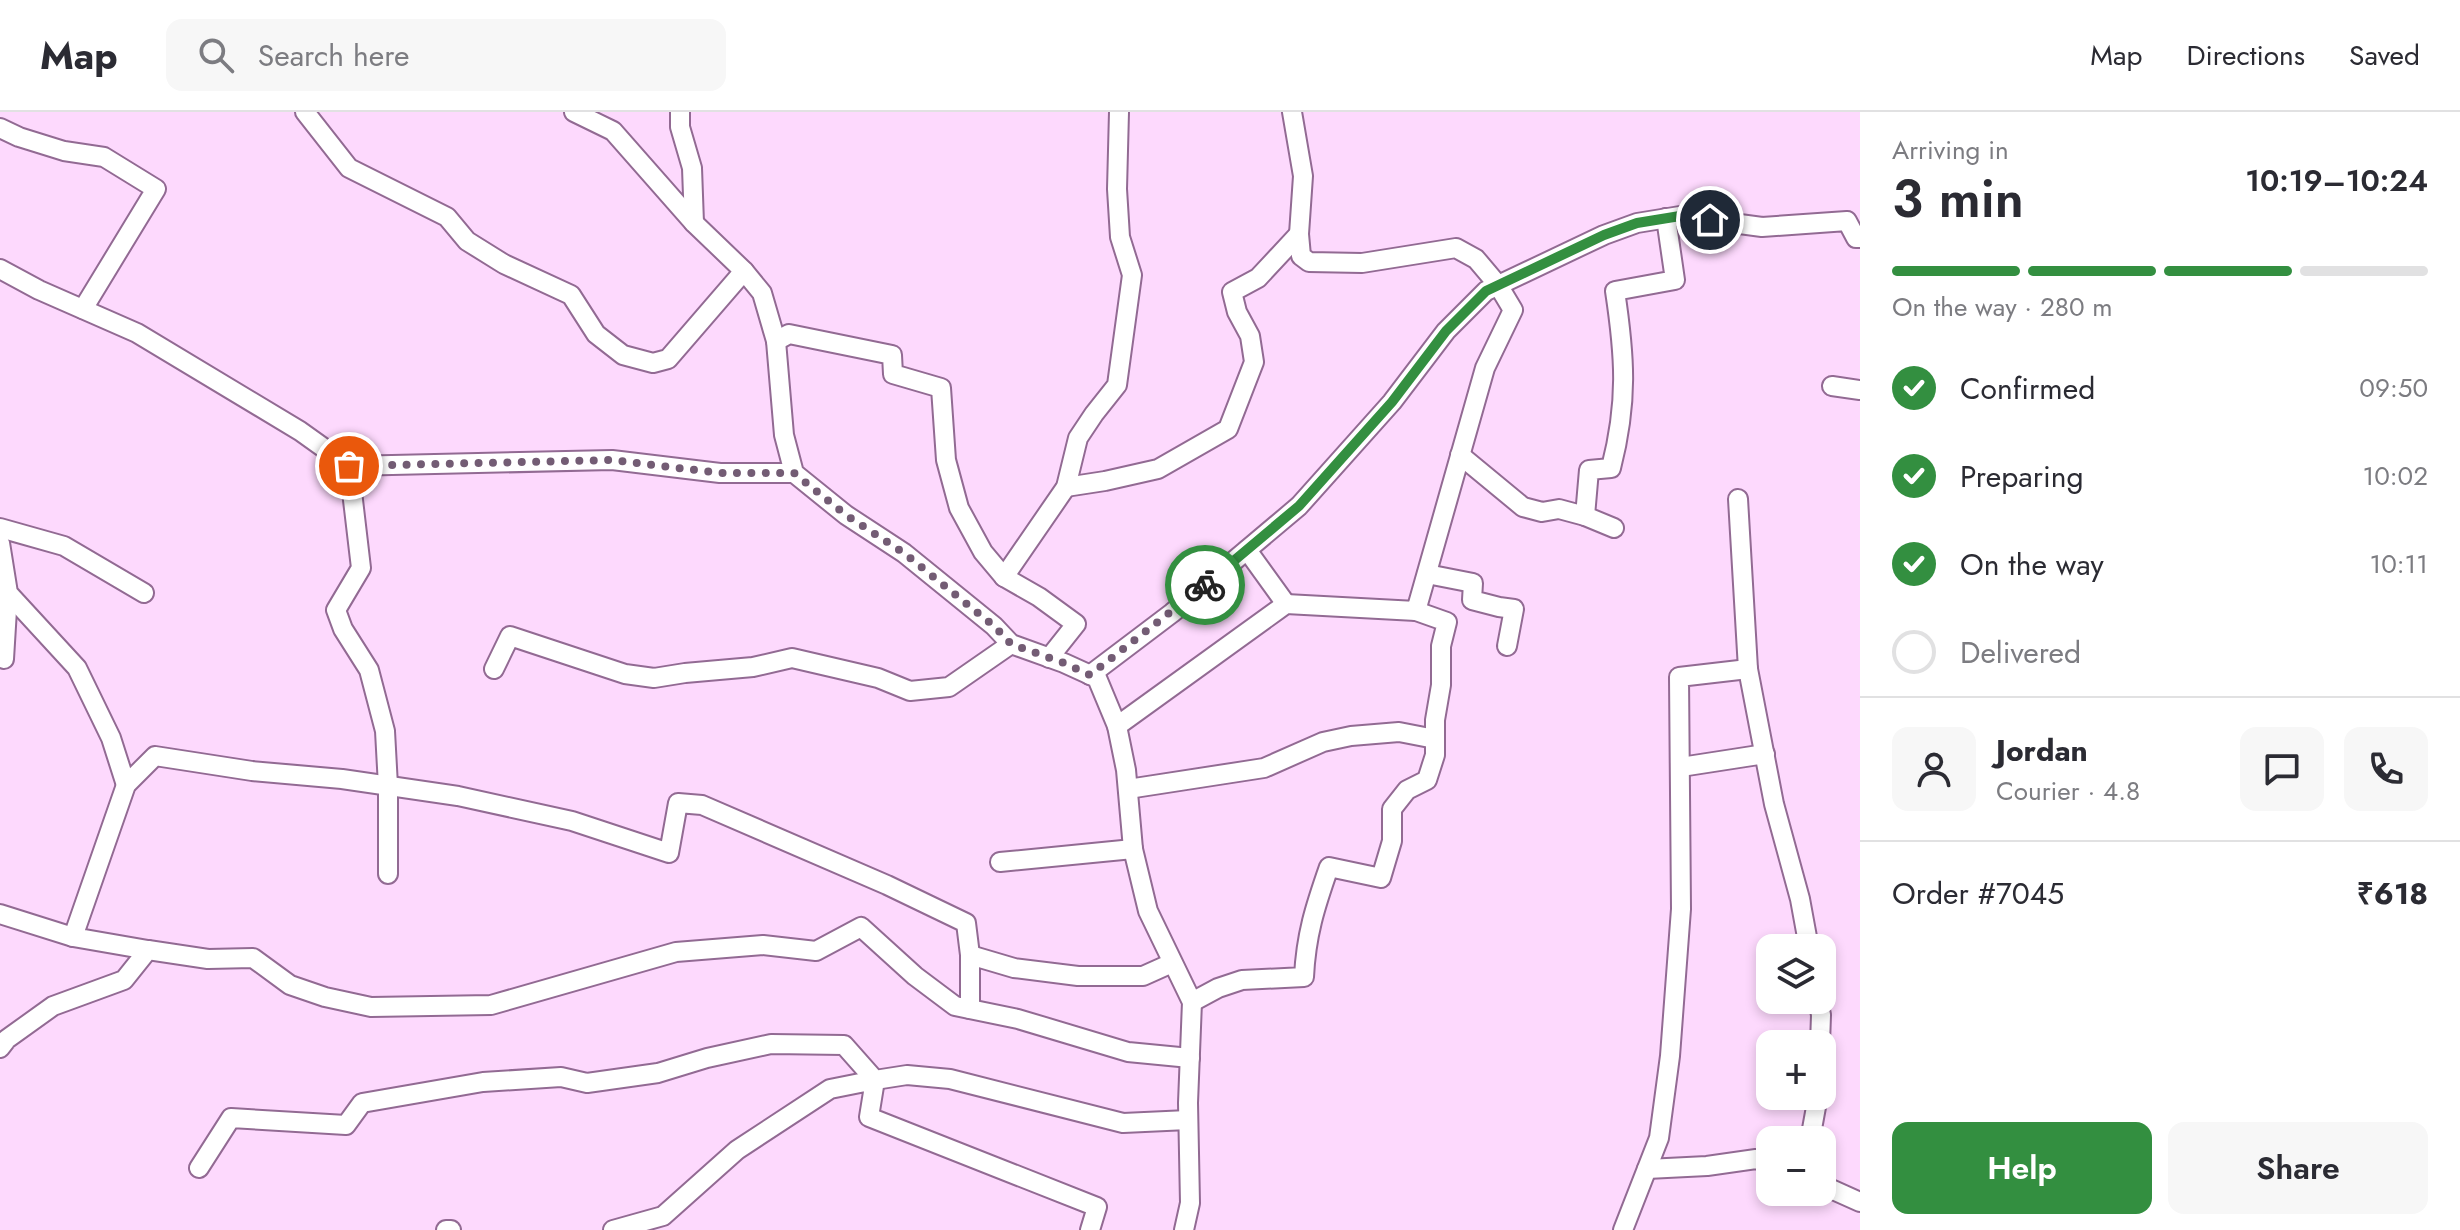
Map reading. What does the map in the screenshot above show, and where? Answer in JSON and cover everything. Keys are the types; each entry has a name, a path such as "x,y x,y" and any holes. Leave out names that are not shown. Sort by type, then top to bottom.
{"street":[{"path":"305,112 349,168 447,217 467,241 504,264 571,295 596,334 623,355 653,363 668,359 744,271"},
{"path":"574,112 613,131 694,223 744,271 762,293 776,341 784,435 794,473 846,515 904,553 994,626 1011,644 1097,678 1117,726 1126,770 1133,849 1148,911 1192,1002 1188,1120 1190,1203 1184,1230"},
{"path":"680,112 680,127 692,168 694,223"},
{"path":"1004,577 1066,487 1078,438 1117,385 1132,275 1120,237 1117,189 1119,112"},
{"path":"1292,112 1303,176 1299,234 1301,256 1309,262 1362,263 1456,248 1476,259 1498,285 1513,310 1485,368 1416,611"},
{"path":"0,128 64,151 104,157 156,189 83,309"},
{"path":"1090,675 1172,613 1299,506 1392,402 1446,331 1486,291 1604,235 1637,223 1680,216 1762,227 1847,221 1856,238 1860,238"},
{"path":"1585,516 1589,470 1611,468 1624,395 1623,349 1615,291 1675,280 1666,218"},
{"path":"1066,487 1158,469 1228,429 1254,362 1250,336 1237,312 1232,292 1258,278 1299,234"},
{"path":"0,269 137,333 300,431 349,466 612,460 720,473 794,473"},
{"path":"776,341 789,334 892,355 893,374 941,388 946,460 959,508 983,552 1004,577 1076,624 1049,658"},
{"path":"1832,386 1860,390"},
{"path":"1460,455 1523,507 1542,512 1559,509 1614,528"},
{"path":"349,466 361,568 336,610 343,629 369,670 385,731 388,874"},
{"path":"1738,499 1748,669 1774,804 1806,934"},
{"path":"0,528 64,546 144,593"},
{"path":"0,543 8,593 4,659"},
{"path":"1247,550 1286,604"},
{"path":"1427,574 1473,583 1472,600 1514,609 1507,646"},
{"path":"8,593 77,668 111,738 126,785"},
{"path":"1117,726 1286,604 1416,611 1447,622 1441,646 1435,755 1427,780 1407,790 1392,809 1392,841 1381,878 1329,867 1309,930 1304,977 1242,980 1192,1002"},
{"path":"494,669 510,636 625,674 654,678 753,667 792,658 878,678 910,691 949,687 1011,644"},
{"path":"1623,1230 1659,1138 1670,1056 1681,909 1679,677 1748,669"},
{"path":"1128,789 1264,768 1323,742 1351,736 1399,732 1435,739"},
{"path":"1681,767 1765,754"},
{"path":"73,937 126,785 155,756 458,796 572,821 669,853 678,803 702,805 887,885 966,923 970,955 970,1009"},
{"path":"1000,862 1133,849"},
{"path":"0,914 73,937 208,959 253,958 290,985 325,997 371,1007 491,1005 676,952 763,945 816,951 861,927 955,1006 1018,1019 1128,1052 1190,1058"},
{"path":"0,1048 7,1039 53,1006 124,980 148,950"},
{"path":"970,955 1014,968 1078,976 1143,976 1172,963"},
{"path":"199,1168 231,1118 346,1125 362,1103 483,1082 561,1077 587,1083 658,1073 771,1044 844,1045 875,1080"},
{"path":"613,1230 648,1226 737,1150 830,1089 875,1080 907,1075 950,1079 1123,1123 1188,1120"},
{"path":"875,1080 869,1117 1097,1207 1090,1230"},
{"path":"1647,1169 1707,1166 1756,1159"},
{"path":"1836,1191 1860,1202"}],"way so far":[{"path":"349,466 612,460 720,473 794,473 846,515 904,553 994,626 1011,644 1090,675 1205,585"}],"route":[{"path":"1205,585 1299,506 1392,402 1446,331 1486,291 1604,235 1637,223 1680,216 1710,220"}]}
